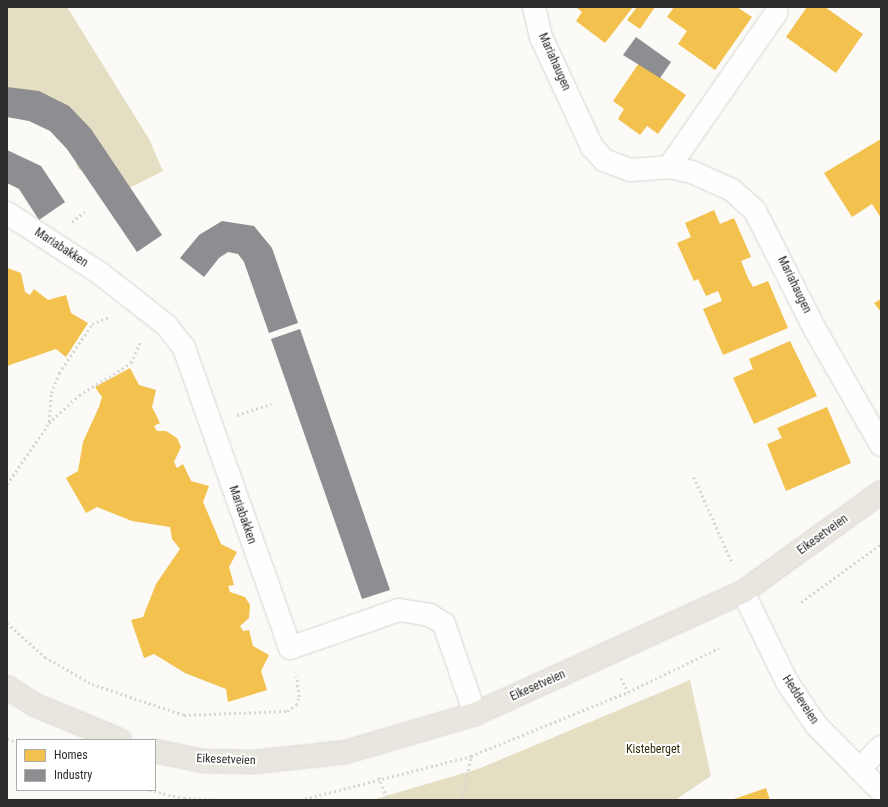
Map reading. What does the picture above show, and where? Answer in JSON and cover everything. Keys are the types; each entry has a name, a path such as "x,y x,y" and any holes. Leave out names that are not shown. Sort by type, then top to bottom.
{"main road":[{"name":"Eikesetveien","path":"156,752 203,761 254,762 339,753 475,714 743,592 881,492"},
{"path":"7,687 35,705 118,739"}],"street":[{"name":"Mariahaugen","path":"534,7 541,37 592,147 604,160 630,170 669,167 713,180 732,190 755,211 816,331 881,445"},
{"path":"669,167 776,13"},
{"name":"Mariabakken","path":"7,213 101,274 138,315 167,326 184,348 290,648"},
{"name":"Heddeveien","path":"743,592 787,682 816,725 881,791"},
{"path":"290,648 399,610 430,615 444,624 475,714"},
{"path":"859,768 881,747"}],"path":[{"path":"72,222 84,212"},
{"path":"7,484 49,423 79,395 131,363 140,342 138,315 117,315 100,318 92,324 60,373 51,393 49,423"},
{"path":"246,412 271,404"},
{"path":"694,477 743,592"},
{"path":"801,602 881,544"},
{"path":"7,623 45,657 92,684 184,715 287,711 296,705 299,697 290,648"},
{"path":"300,800 379,777 471,756 628,692 719,648"},
{"path":"462,800 471,756"},
{"path":"379,777 388,800"},
{"path":"153,791 184,798 218,800"}],"green space":[{"path":"7,7 67,7 149,139 163,171 125,190 78,169 58,100 7,90"},
{"name":"Kisteberget","path":"690,680 711,776 675,800 372,800 478,769"}],"building: Homes":[{"path":"576,7 633,7 605,43 576,21 582,12"},
{"path":"637,7 655,7 640,29 627,20"},
{"path":"674,7 737,7 752,17 715,70 678,44 687,31 667,17"},
{"path":"807,7 825,7 863,34 836,73 786,37"},
{"path":"639,63 686,95 658,134 647,126 640,135 618,119 624,109 613,101"},
{"path":"881,139 881,218 872,204 852,217 824,173"},
{"path":"714,210 720,224 734,218 751,257 741,261 748,278 753,287 768,281 788,328 723,355 703,309 722,301 718,291 706,296 698,279 694,281 677,243 691,237 685,223"},
{"path":"7,268 21,273 25,292 30,295 34,289 48,300 66,295 71,313 88,323 66,357 56,349 7,366"},
{"path":"881,299 881,312 874,303"},
{"path":"790,341 817,396 754,424 733,378 753,369 749,359"},
{"path":"130,368 139,385 156,390 152,407 160,423 154,426 157,431 166,431 177,438 181,447 174,462 177,468 183,464 191,481 209,486 203,502 221,544 237,552 229,567 234,585 228,586 230,592 245,597 250,605 249,618 240,626 243,631 249,630 253,646 269,655 261,671 267,690 228,702 226,689 185,673 154,654 144,658 131,620 143,617 156,584 180,549 172,539 170,527 132,521 97,507 86,513 66,478 78,471 83,442 99,407 102,397 95,387"},
{"path":"827,407 851,463 786,491 767,444 782,438 777,428"},
{"path":"766,788 770,800 731,800"}],"building: Industry":[{"path":"636,37 671,62 660,78 623,55"},
{"path":"7,87 39,91 69,106 91,129 162,235 137,252 67,149 50,131 29,121 7,117"},
{"path":"7,150 41,166 65,202 39,220 19,189 7,183"},
{"path":"222,221 254,226 272,248 298,323 269,333 244,262 238,254 228,252 219,258 204,277 180,258 199,235"},
{"path":"300,329 390,590 362,599 271,339"}]}
